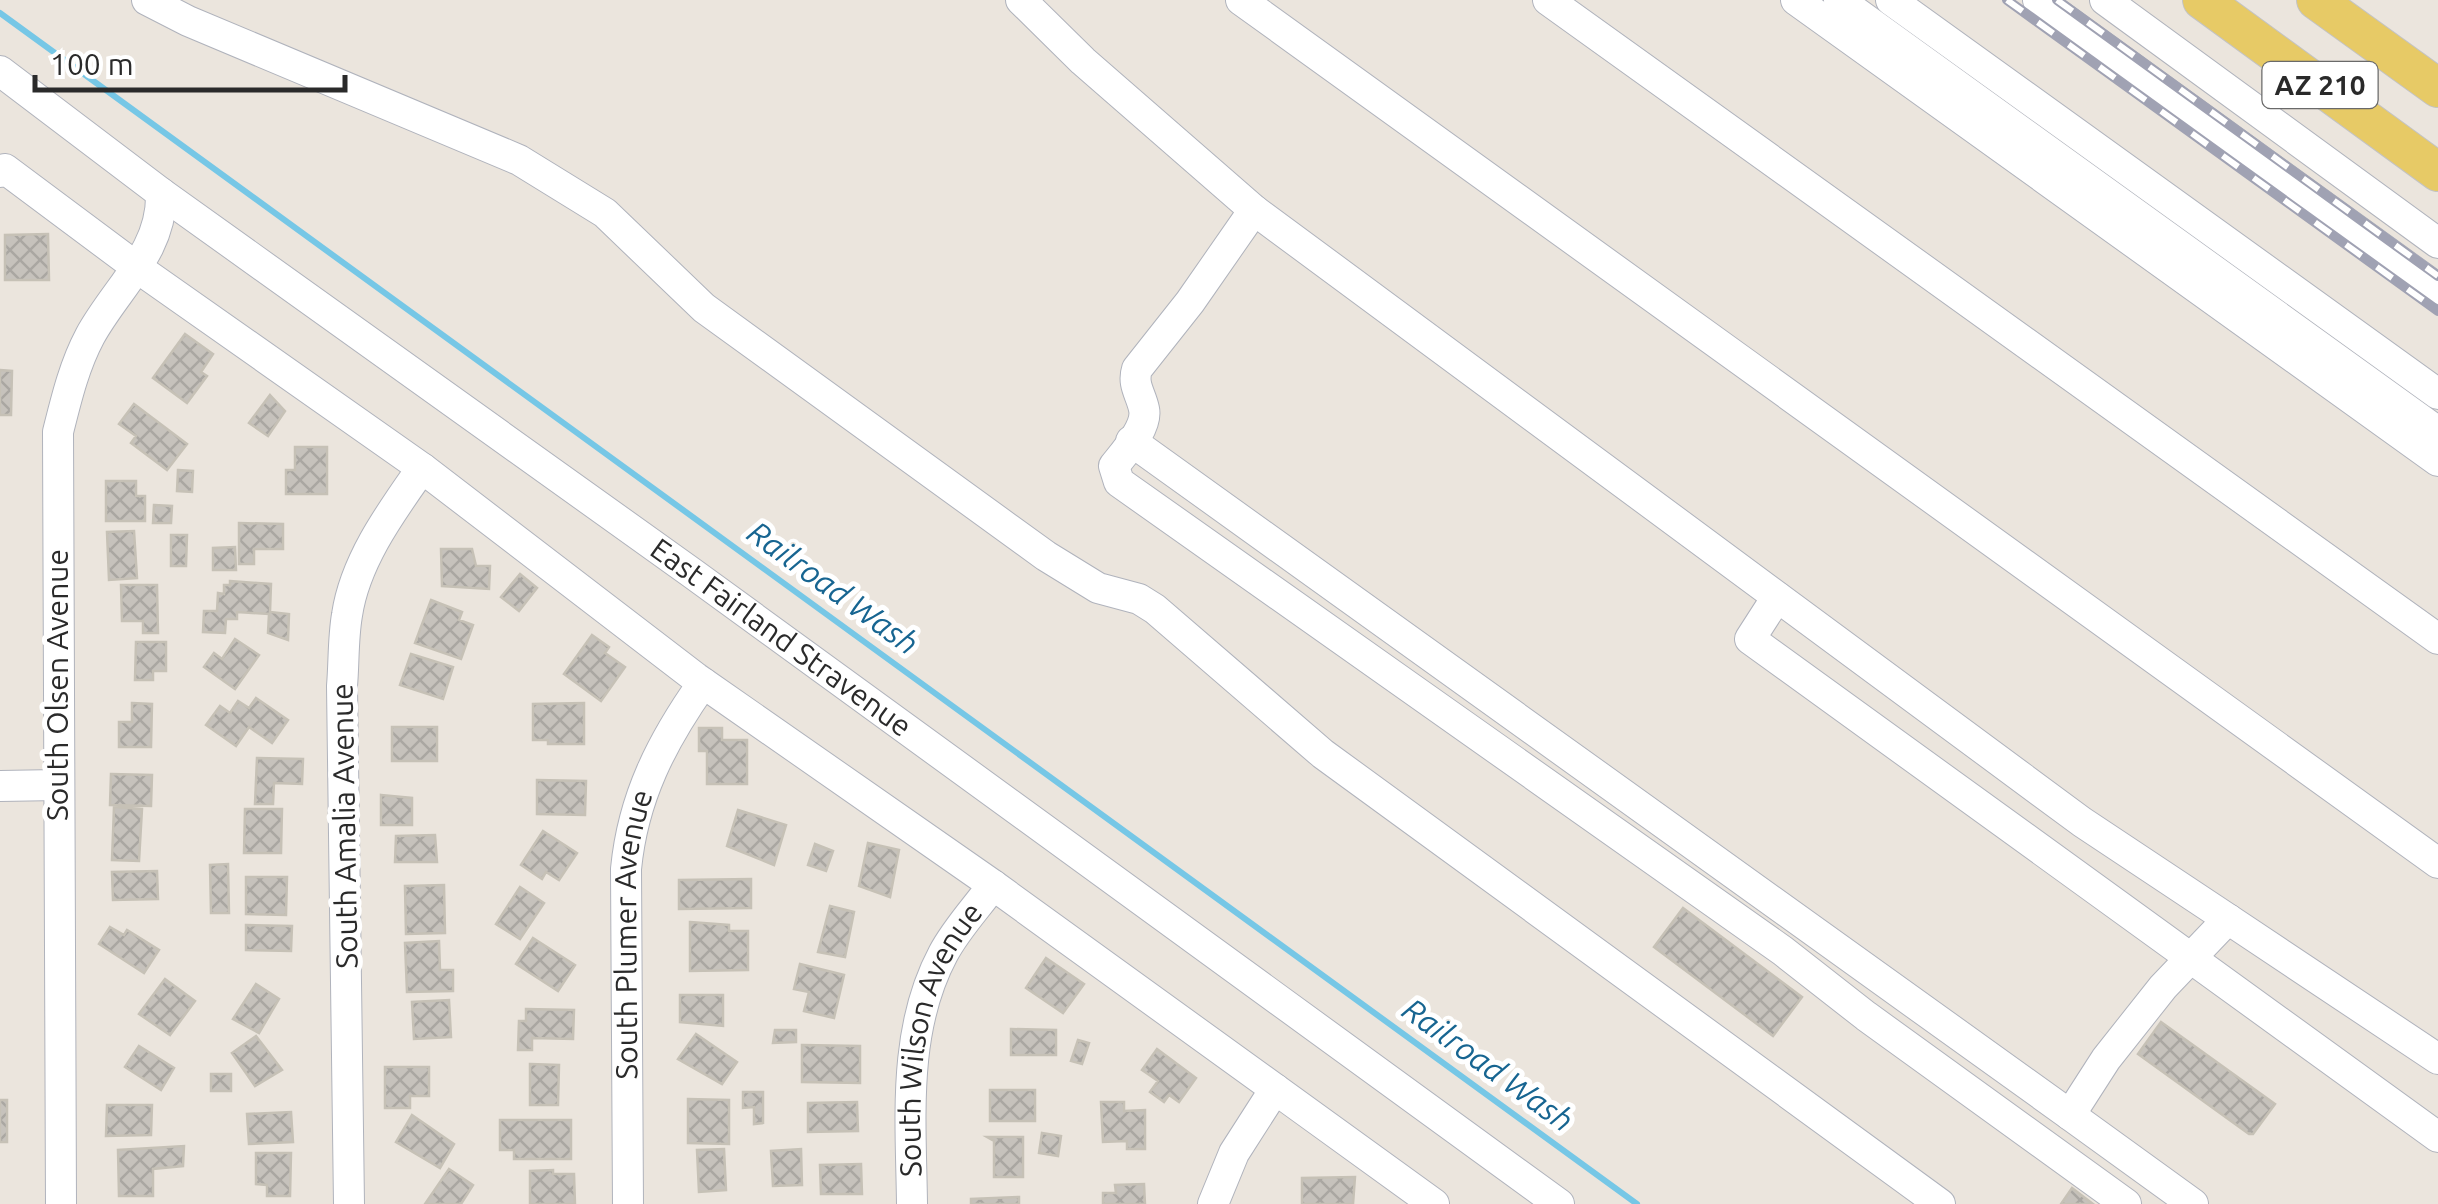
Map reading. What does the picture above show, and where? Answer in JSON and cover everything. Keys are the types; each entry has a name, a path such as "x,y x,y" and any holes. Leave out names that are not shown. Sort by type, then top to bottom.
{"main road":[{"name":"AZ 210","path":"2202,0 2438,172"},
{"name":"AZ 210","path":"2316,0 2438,88"}],"street":[{"path":"147,0 188,21 519,160 605,213 704,308 814,390 1046,556 1098,588 1139,599 1156,609 1323,754 1940,1204"},
{"path":"1021,0 1083,62 1254,210 2082,822 2438,1059"},
{"path":"1241,0 2438,863"},
{"path":"1548,0 2438,639"},
{"path":"1796,0 2438,461"},
{"path":"1840,0 2438,432"},
{"path":"1892,0 2438,394"},
{"path":"2038,0 2438,289"},
{"path":"2105,0 2438,243"},
{"name":"East Fairland Stravenue","path":"0,71 161,193 692,573 1559,1204"},
{"path":"2,170 422,468 703,683 993,884 1434,1204"},
{"name":"South Olsen Avenue","path":"61,1204 58,432 69,387 87,341 108,305 139,269 162,214 161,193"},
{"path":"1254,210 1137,370 1134,378 1145,412 1143,422 1114,466 1119,482 1783,952 2126,1204"},
{"path":"1131,441 2193,1204"},
{"name":"South Amalia Avenue","path":"349,1204 342,686 346,614 366,557 422,468"},
{"path":"1777,596 1750,639 2438,1137"},
{"name":"South Plumer Avenue","path":"628,1204 626,870 630,836 637,804 660,748 703,683"},
{"path":"0,786 58,785"},
{"name":"South Wilson Avenue","path":"912,1204 910,1082 917,1030 944,952 993,884"},
{"path":"2070,1115 2106,1059 2162,987 2228,919"},
{"path":"1213,1204 1234,1153 1275,1089"}],"building":[{"path":"48,234 49,280 5,280 5,235"},
{"path":"185,334 213,354 201,372 207,376 187,403 153,378"},
{"path":"0,370 12,371 11,415 0,415"},
{"path":"270,395 285,411 268,436 249,423"},
{"path":"134,404 187,444 167,470 131,443 136,436 119,424"},
{"path":"295,447 327,447 327,494 286,494 286,470 295,470"},
{"path":"178,470 193,471 192,492 177,491"},
{"path":"106,481 136,481 136,496 145,496 145,521 106,521"},
{"path":"154,505 172,506 171,523 153,523"},
{"path":"239,523 283,524 283,549 254,549 254,564 239,564"},
{"path":"134,531 137,578 109,580 107,532"},
{"path":"171,535 187,535 186,566 171,566"},
{"path":"235,547 236,570 213,570 213,548"},
{"path":"441,549 472,549 476,566 490,566 489,589 442,586"},
{"path":"520,574 537,588 519,611 501,597"},
{"path":"230,581 271,584 270,612 289,614 288,640 268,633 269,614 237,612 237,619 226,619 225,633 203,632 204,611 217,611 218,593 224,594 224,585 230,585"},
{"path":"121,585 157,585 158,633 143,633 143,621 122,621"},
{"path":"431,600 462,612 459,620 473,625 461,659 415,643"},
{"path":"592,635 609,647 605,653 625,667 601,701 564,674"},
{"path":"235,639 259,655 235,689 204,667 214,653 222,659"},
{"path":"136,642 166,642 166,671 153,671 153,680 135,680"},
{"path":"411,654 453,667 443,699 400,685"},
{"path":"256,698 288,720 272,743 249,727 236,746 206,725 220,706 230,713 238,701 249,708"},
{"path":"132,703 152,704 151,747 119,747 119,722 132,722"},
{"path":"584,703 584,744 533,740 533,704"},
{"path":"392,727 437,727 437,761 392,761"},
{"path":"699,728 722,728 722,740 747,740 747,784 707,784 707,751 699,751"},
{"path":"257,758 303,759 302,784 274,783 273,804 255,804"},
{"path":"111,774 152,775 151,806 110,805"},
{"path":"537,780 586,781 585,815 537,814"},
{"path":"381,795 412,798 412,825 381,825"},
{"path":"114,807 142,809 139,861 112,860"},
{"path":"245,809 282,809 281,853 244,853"},
{"path":"738,810 786,825 774,865 727,846"},
{"path":"543,831 577,853 559,880 546,872 542,879 521,865"},
{"path":"435,835 437,862 395,862 396,836"},
{"path":"868,843 899,850 890,897 859,886"},
{"path":"815,844 833,851 826,871 808,865"},
{"path":"228,864 229,913 211,913 210,865"},
{"path":"157,871 158,899 113,900 112,872"},
{"path":"246,877 287,877 286,915 246,914"},
{"path":"751,879 751,908 679,909 679,880"},
{"path":"444,885 445,933 406,934 405,886"},
{"path":"520,887 544,903 520,939 496,924"},
{"path":"830,906 854,912 845,957 818,952"},
{"path":"1683,908 1802,997 1773,1036 1654,947"},
{"path":"690,922 729,925 729,931 748,931 748,970 690,971"},
{"path":"246,925 292,926 291,951 246,950"},
{"path":"110,927 124,935 127,930 159,950 144,973 99,944"},
{"path":"533,938 575,965 558,991 516,964"},
{"path":"439,941 440,970 453,970 453,991 407,992 405,943"},
{"path":"1046,958 1084,984 1063,1013 1026,988"},
{"path":"800,964 844,975 834,1018 804,1011 809,992 794,989"},
{"path":"165,979 195,1001 170,1035 139,1014"},
{"path":"256,984 279,999 259,1033 233,1019"},
{"path":"680,995 723,995 723,1026 680,1022"},
{"path":"449,1000 451,1037 414,1039 412,1002"},
{"path":"526,1009 574,1010 573,1039 532,1038 532,1050 518,1050 519,1021 526,1021"},
{"path":"2161,1022 2275,1104 2253,1134 2138,1054"},
{"path":"1011,1029 1056,1030 1056,1055 1011,1055"},
{"path":"775,1030 796,1030 796,1042 773,1043"},
{"path":"696,1034 737,1062 722,1084 678,1059"},
{"path":"256,1036 282,1070 255,1086 232,1053"},
{"path":"1078,1040 1089,1043 1082,1064 1071,1061"},
{"path":"802,1045 860,1046 860,1083 802,1082"},
{"path":"139,1046 174,1068 161,1090 125,1067"},
{"path":"1157,1049 1196,1078 1179,1102 1169,1095 1164,1102 1150,1092 1158,1081 1142,1070"},
{"path":"530,1064 559,1065 558,1105 530,1105"},
{"path":"385,1067 429,1067 429,1096 410,1096 410,1108 385,1108"},
{"path":"211,1074 231,1074 231,1091 211,1091"},
{"path":"990,1090 1035,1090 1035,1121 990,1121"},
{"path":"743,1092 763,1092 763,1123 754,1124 754,1107 743,1108"},
{"path":"688,1099 729,1100 729,1144 688,1143"},
{"path":"0,1100 7,1100 7,1142 0,1142"},
{"path":"857,1102 858,1131 808,1132 808,1103"},
{"path":"1101,1102 1124,1102 1124,1111 1145,1110 1145,1149 1127,1149 1127,1141 1103,1142"},
{"path":"107,1105 152,1105 151,1135 106,1136"},
{"path":"291,1112 293,1142 249,1144 247,1114"},
{"path":"412,1115 454,1144 440,1168 396,1142"},
{"path":"500,1120 571,1120 571,1159 514,1159 514,1150 500,1150"},
{"path":"1042,1133 1061,1136 1058,1156 1039,1153"},
{"path":"987,1137 1023,1137 1023,1177 994,1177 994,1141"},
{"path":"184,1146 183,1166 153,1169 153,1196 119,1196 118,1150"},
{"path":"724,1149 726,1190 699,1192 697,1150"},
{"path":"801,1149 802,1185 773,1186 771,1151"},
{"path":"256,1153 291,1153 290,1196 267,1196 267,1185 256,1184"},
{"path":"861,1164 862,1194 821,1194 820,1165"},
{"path":"449,1169 473,1185 461,1204 425,1204"},
{"path":"553,1170 553,1174 574,1174 575,1204 530,1204 530,1171"},
{"path":"1355,1177 1353,1204 1302,1204 1302,1178"},
{"path":"1144,1184 1145,1204 1103,1204 1103,1193 1116,1193 1115,1185"},
{"path":"2072,1188 2093,1204 2061,1204"},
{"path":"1019,1197 1019,1204 971,1204 971,1199"}],"waterway":[{"name":"Railroad Wash","path":"0,13 1637,1204"}],"railway":[{"path":"2007,0 2438,311"},
{"path":"2057,0 2438,276"}]}
